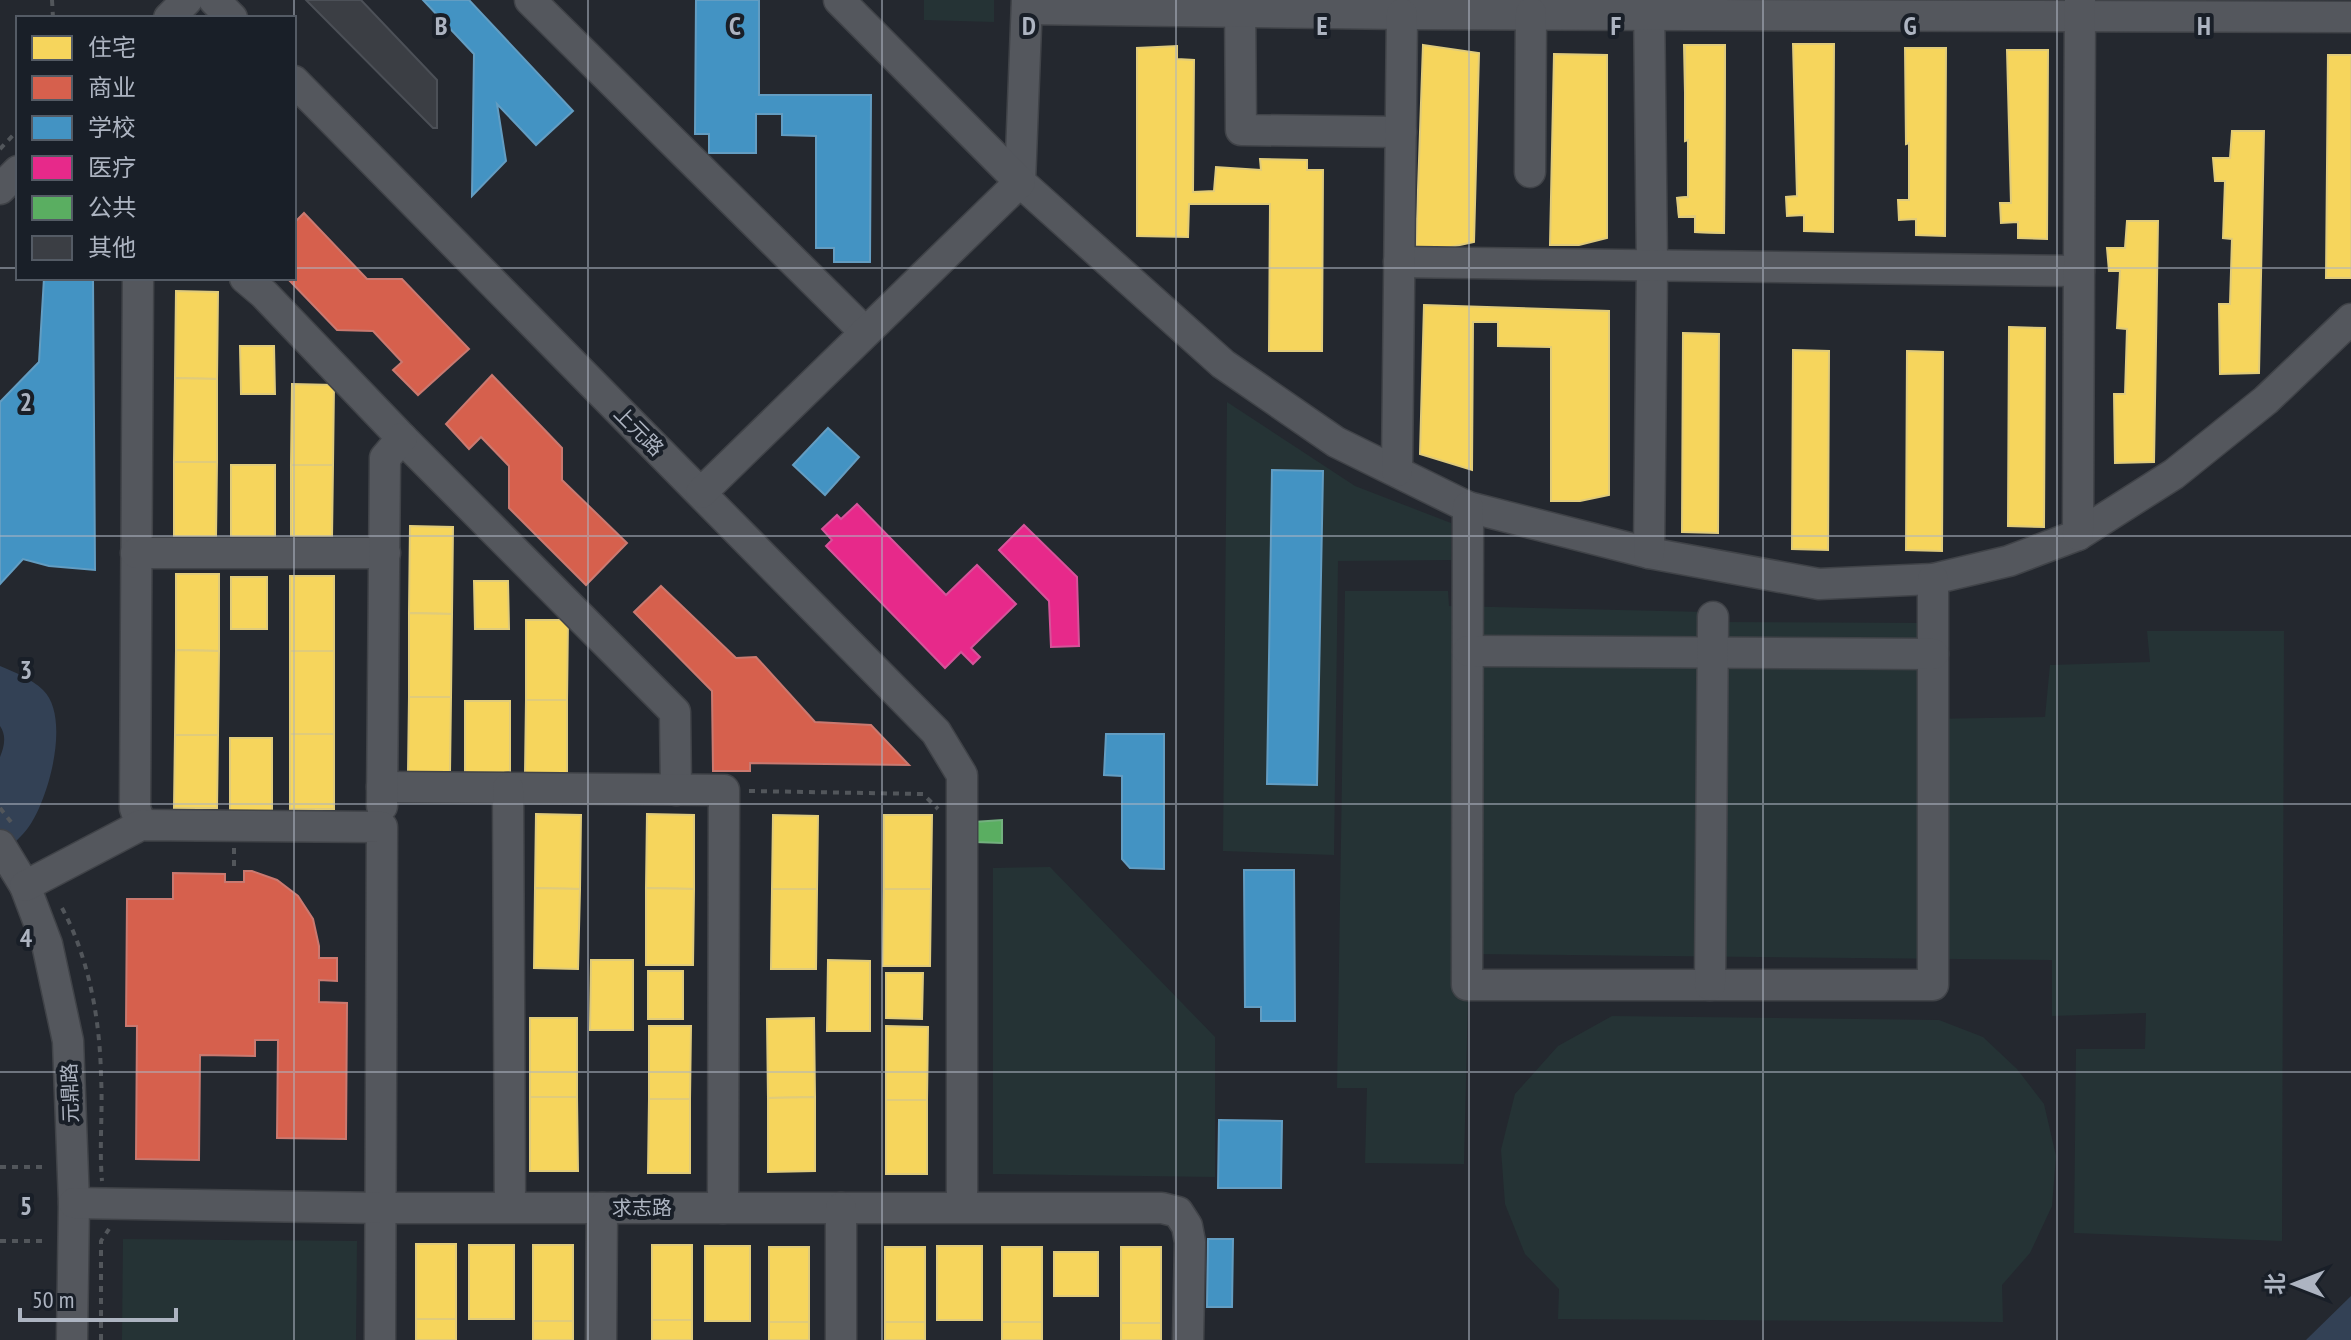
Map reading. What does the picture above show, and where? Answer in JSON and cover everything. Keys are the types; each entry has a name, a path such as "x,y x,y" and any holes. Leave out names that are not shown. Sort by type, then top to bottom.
{"street":[{"path":"171,16 187,0"},
{"path":"214,0 230,16"},
{"path":"530,0 865,332"},
{"path":"839,0 1020,182 1223,364 1336,442 1468,507 1649,553 1819,584 1933,579 2009,561 2078,535 2174,474 2266,400 2351,319"},
{"path":"701,493 1020,182 1027,5 1240,6 1402,14 1531,13 1649,6 2080,7 2351,17"},
{"path":"1240,6 1241,130 1401,132"},
{"path":"1649,6 1652,266 1649,553"},
{"path":"2078,535 2080,7"},
{"path":"1530,172 1531,13"},
{"path":"1397,471 1402,14"},
{"name":"上元路","path":"296,83 936,732 962,775 962,1207"},
{"path":"0,189 16,173"},
{"path":"1399,262 2079,271"},
{"path":"138,280 135,808 141,825"},
{"path":"247,280 675,712 676,790"},
{"path":"380,1340 385,458 402,438"},
{"path":"1468,507 1467,985 1933,985 1933,579"},
{"path":"136,553 385,553"},
{"path":"1710,985 1713,617"},
{"path":"1468,651 1933,654"},
{"path":"382,787 724,790 723,1208"},
{"path":"508,788 510,1207"},
{"path":"25,886 141,825 382,827"},
{"name":"元鼎路","path":"4,851 25,886 47,944 100,1215 72,1340"},
{"name":"求志路","path":"100,1215 510,1207 1162,1208 1178,1212 1187,1226 1190,1242 1188,1340"},
{"path":"601,1340 602,1208"},
{"path":"841,1208 841,1340"}],"path":[{"path":"0,149 16,132"},
{"path":"724,790 923,794"},
{"path":"59,902 84,964 96,1013 102,1077 101,1340"},
{"path":"0,1167 47,1167 48,1157"},
{"path":"0,1241 47,1241 47,1251"}],"shaded area":[{"path":"924,0 994,0 994,22 924,20"},
{"path":"1227,402 1355,486 1451,523 1451,560 1338,561 1334,855 1223,851"},
{"path":"1345,591 1448,591 1449,606 1706,612 1721,622 1926,623 1925,719 2045,717 2050,665 2150,662 2147,631 2284,631 2282,1241 2074,1233 2076,1049 2145,1049 2146,1013 2052,1016 2052,960 1469,954 1464,1164 1365,1163 1367,1088 1337,1088"},
{"path":"1050,867 1215,1037 1215,1177 993,1174 993,868"},
{"path":"1612,1016 1939,1020 1983,1037 2017,1069 2044,1104 2056,1156 2052,1206 2030,1253 2002,1285 2003,1322 1558,1319 1559,1289 1525,1254 1505,1204 1501,1150 1515,1094 1558,1046"},
{"path":"123,1239 357,1241 356,1340 122,1340"}],"water":[{"path":"0,666 43,690 51,702 56,737 50,777 37,812 27,829 0,857 0,757 4,738 0,726"},
{"path":"2351,1296 2351,1340 2306,1340"}],"building: 住宅":[{"path":"1793,44 1834,44 1833,232 1804,231 1804,215 1787,216 1786,197 1797,196"},
{"path":"1423,45 1479,53 1474,242 1446,248 1416,248"},
{"path":"1684,45 1725,45 1724,233 1695,232 1695,217 1679,217 1677,198 1688,197 1689,140 1686,140"},
{"path":"1685,45 1725,45 1724,233 1695,232 1695,216 1679,217 1678,198 1688,197"},
{"path":"1177,46 1177,59 1194,60 1193,192 1214,191 1216,167 1261,170 1260,159 1307,160 1307,170 1323,170 1322,351 1269,351 1270,204 1189,204 1188,237 1137,236 1137,48"},
{"path":"1905,48 1946,48 1945,236 1916,235 1916,219 1899,220 1898,200 1909,200"},
{"path":"2007,50 2048,50 2047,239 2018,238 2018,222 2001,223 2000,203 2011,203"},
{"path":"1554,54 1607,55 1607,238 1579,245 1550,245"},
{"path":"2328,55 2351,55 2351,278 2326,278"},
{"path":"2232,131 2264,131 2259,373 2220,374 2219,304 2230,304 2232,239 2223,238 2225,181 2215,181 2213,158 2230,158"},
{"path":"2127,221 2158,221 2154,462 2115,463 2114,394 2125,394 2127,329 2117,328 2120,271 2109,271 2107,248 2125,248"},
{"path":"176,291 218,292 217,379 175,378"},
{"path":"1424,305 1609,311 1609,495 1580,501 1551,501 1551,347 1498,346 1498,322 1473,322 1472,470 1420,454"},
{"path":"2009,327 2045,328 2044,527 2008,526"},
{"path":"1683,333 1719,334 1718,533 1682,532"},
{"path":"240,346 274,346 275,394 241,394"},
{"path":"1793,350 1829,351 1828,550 1792,549"},
{"path":"1907,351 1943,352 1942,551 1906,550"},
{"path":"175,378 217,379 217,462 174,462"},
{"path":"292,384 334,385 333,465 291,465"},
{"path":"174,462 217,462 216,537 174,537"},
{"path":"231,465 275,465 275,538 231,538"},
{"path":"291,465 333,465 332,538 291,538"},
{"path":"410,526 453,527 452,614 409,613"},
{"path":"176,574 219,574 219,651 176,650"},
{"path":"290,576 334,576 334,651 290,651"},
{"path":"231,577 267,577 267,629 231,629"},
{"path":"474,581 508,581 509,629 475,629"},
{"path":"409,613 452,614 451,697 409,697"},
{"path":"526,620 568,620 567,700 526,700"},
{"path":"176,650 219,651 218,735 175,735"},
{"path":"290,651 334,651 334,734 290,734"},
{"path":"409,697 451,697 450,772 408,772"},
{"path":"526,700 567,700 567,773 525,773"},
{"path":"465,701 510,701 510,773 465,773"},
{"path":"290,734 334,734 334,809 290,809"},
{"path":"175,735 218,735 217,808 174,808"},
{"path":"230,738 272,738 272,812 230,812"},
{"path":"536,814 581,815 580,889 535,888"},
{"path":"647,814 694,815 694,889 646,888"},
{"path":"773,815 818,816 817,889 772,889"},
{"path":"884,815 932,815 931,889 884,889"},
{"path":"535,888 580,889 578,969 534,968"},
{"path":"646,888 694,889 693,965 646,965"},
{"path":"772,889 817,889 816,969 771,969"},
{"path":"884,889 931,889 930,966 883,966"},
{"path":"591,960 633,960 633,1030 590,1030"},
{"path":"828,960 870,961 870,1031 827,1031"},
{"path":"648,971 683,971 683,1019 648,1019"},
{"path":"886,973 923,973 922,1019 886,1018"},
{"path":"530,1018 577,1018 577,1097 530,1097"},
{"path":"814,1018 815,1097 768,1098 767,1019"},
{"path":"649,1026 691,1026 690,1099 649,1099"},
{"path":"886,1026 928,1027 927,1100 886,1100"},
{"path":"530,1097 577,1097 578,1171 530,1171"},
{"path":"815,1097 815,1171 768,1172 768,1098"},
{"path":"649,1099 690,1099 690,1173 648,1173"},
{"path":"886,1100 927,1100 927,1174 886,1174"},
{"path":"416,1244 456,1244 456,1319 416,1319"},
{"path":"469,1245 514,1245 514,1319 469,1319"},
{"path":"533,1245 573,1245 573,1321 533,1321"},
{"path":"652,1245 692,1245 692,1320 652,1320"},
{"path":"705,1246 750,1246 750,1321 705,1321"},
{"path":"937,1246 982,1246 982,1320 937,1320"},
{"path":"769,1247 809,1247 809,1322 769,1322"},
{"path":"885,1247 925,1247 925,1322 885,1322"},
{"path":"1002,1247 1042,1247 1042,1322 1002,1322"},
{"path":"1121,1247 1161,1247 1161,1323 1121,1323"},
{"path":"1054,1252 1098,1252 1098,1296 1054,1296"},
{"path":"416,1319 456,1319 456,1340 416,1340"},
{"path":"652,1320 692,1320 692,1340 652,1340"},
{"path":"533,1321 573,1321 573,1340 533,1340"},
{"path":"769,1322 809,1322 809,1340 769,1340"},
{"path":"885,1322 925,1322 925,1340 885,1340"},
{"path":"1002,1322 1042,1322 1042,1340 1002,1340"},
{"path":"1121,1323 1161,1323 1161,1340 1121,1340"}],"building: 商业":[{"path":"304,213 367,279 402,279 469,349 418,395 393,370 402,362 373,331 337,330 289,280 296,280 296,221"},
{"path":"492,375 562,448 562,480 627,543 586,585 509,508 509,466 481,437 469,449 446,424"},
{"path":"661,586 736,658 756,657 815,722 871,725 909,765 750,763 750,771 713,771 712,691 634,612"},
{"path":"244,871 277,880 298,896 313,919 319,958 337,958 337,981 319,980 319,1002 347,1003 346,1139 277,1138 278,1040 255,1040 255,1056 200,1055 199,1160 136,1159 137,1026 126,1026 127,899 173,899 173,873 225,874 225,882 244,882"}],"building: 学校":[{"path":"423,0 469,0 573,111 536,145 497,104 506,161 472,196 474,54"},
{"path":"696,0 759,0 759,95 871,95 870,262 834,262 834,248 816,248 816,136 782,135 782,114 756,114 756,153 709,153 709,134 695,134"},
{"path":"44,280 93,280 95,570 49,566 23,559 0,584 0,402 39,362"},
{"path":"828,428 859,457 825,495 793,465"},
{"path":"1272,470 1323,471 1317,785 1267,784"},
{"path":"1106,734 1164,734 1164,869 1130,868 1122,859 1122,776 1104,775"},
{"path":"1244,870 1294,870 1295,1021 1261,1021 1261,1007 1245,1007"},
{"path":"1219,1120 1282,1121 1281,1188 1218,1188"},
{"path":"1208,1239 1233,1239 1232,1307 1207,1307"}],"building: 医疗":[{"path":"857,504 946,595 977,565 1016,604 971,648 980,657 973,664 961,652 945,668 826,546 832,540 822,529 837,515 841,519"},
{"path":"1024,525 1077,577 1079,646 1051,647 1049,601 999,550"}],"building: 公共":[{"path":"1002,820 1002,843 975,842 974,822"}],"building: 其他":[{"path":"306,0 361,0 437,80 437,128 433,128"}]}
